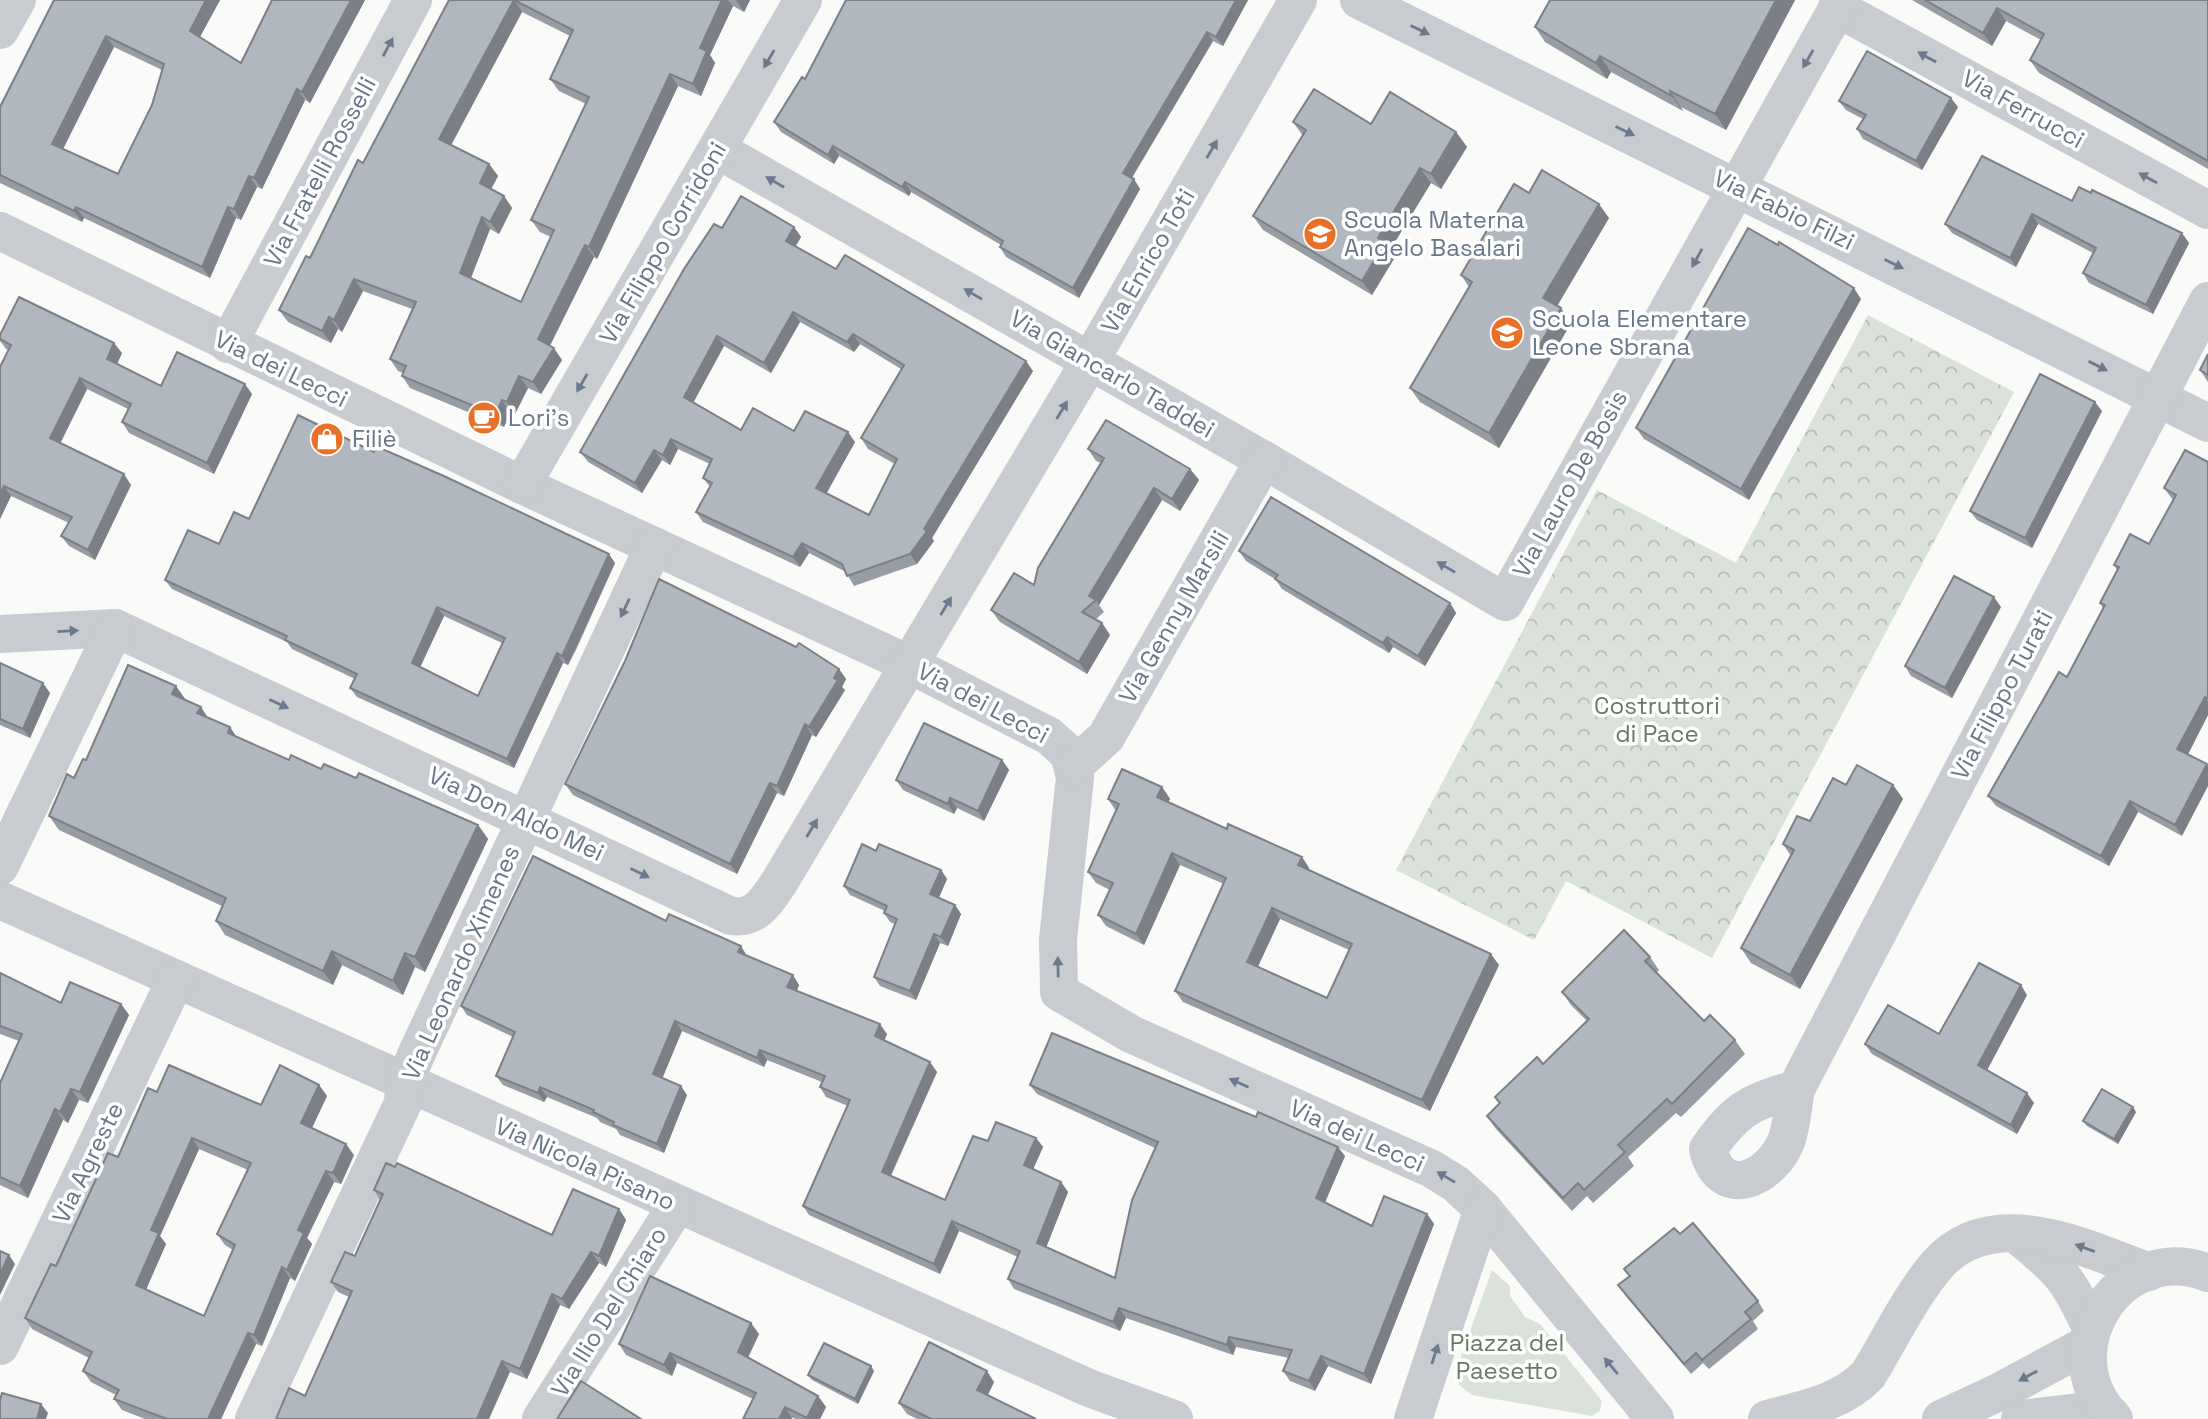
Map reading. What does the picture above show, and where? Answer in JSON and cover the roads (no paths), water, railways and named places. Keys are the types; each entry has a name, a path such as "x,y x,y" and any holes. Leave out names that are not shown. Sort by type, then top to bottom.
{"street":[{"path":"0,30 18,0"},
{"name":"Via Fratelli Rosselli","path":"228,344 413,0"},
{"name":"Via Filippo Corridoni","path":"522,485 803,0"},
{"name":"Via Enrico Toti","path":"911,665 1298,0"},
{"name":"Via Fabio Filzi","path":"1359,0 2208,423"},
{"name":"Via Lauro De Bosis","path":"1505,602 1840,4"},
{"name":"Via Ferrucci","path":"1840,4 2208,210"},
{"name":"Via Giancarlo Taddei","path":"718,150 1264,460 1505,602"},
{"name":"Via dei Lecci","path":"0,231 522,485 911,665 1049,736 1069,754 1074,766 1058,940 1059,992 1131,1034 1445,1176 1483,1209 1655,1419"},
{"name":"Via Filippo Turati","path":"1796,1089 2207,306"},
{"name":"Via Genny Marsili","path":"1074,766 1106,737 1264,460"},
{"name":"Via Leonardo Ximenes","path":"254,1419 403,1103 404,1084 525,818 654,546"},
{"path":"0,866 115,628"},
{"name":"Via Don Aldo Mei","path":"0,634 115,628 731,916 747,916 765,903 911,665"},
{"name":"Via Nicola Pisano","path":"0,900 404,1084 934,1316 1089,1388 1174,1419"},
{"name":"Via Agreste","path":"0,1346 176,979"},
{"name":"Via Ilio Del Chiaro","path":"541,1419 677,1205"},
{"path":"1413,1419 1483,1209"},
{"path":"1767,1419 1836,1399 1859,1385 1939,1263 1972,1241 1994,1234 2017,1234 2064,1241 2149,1272"},
{"path":"2017,1234 2057,1267 2074,1291 2090,1336 2091,1382 2113,1417"},
{"path":"1941,1419 1999,1392 2090,1336 2115,1292 2130,1280 2149,1272 2187,1267 2208,1273"},
{"path":"2020,1419 2079,1412 2113,1417"}],"place":[{"name":"Scuola Materna Angelo Basalari","path":"1320,234"},
{"name":"Scuola Elementare Leone Sbrana","path":"1507,333"},
{"name":"Lori's","path":"484,418"},
{"name":"Filiè","path":"327,439"}],"park label":[{"name":"Costruttori di Pace","path":"1657,720"},
{"name":"Piazza del Paesetto","path":"1507,1357"}]}
